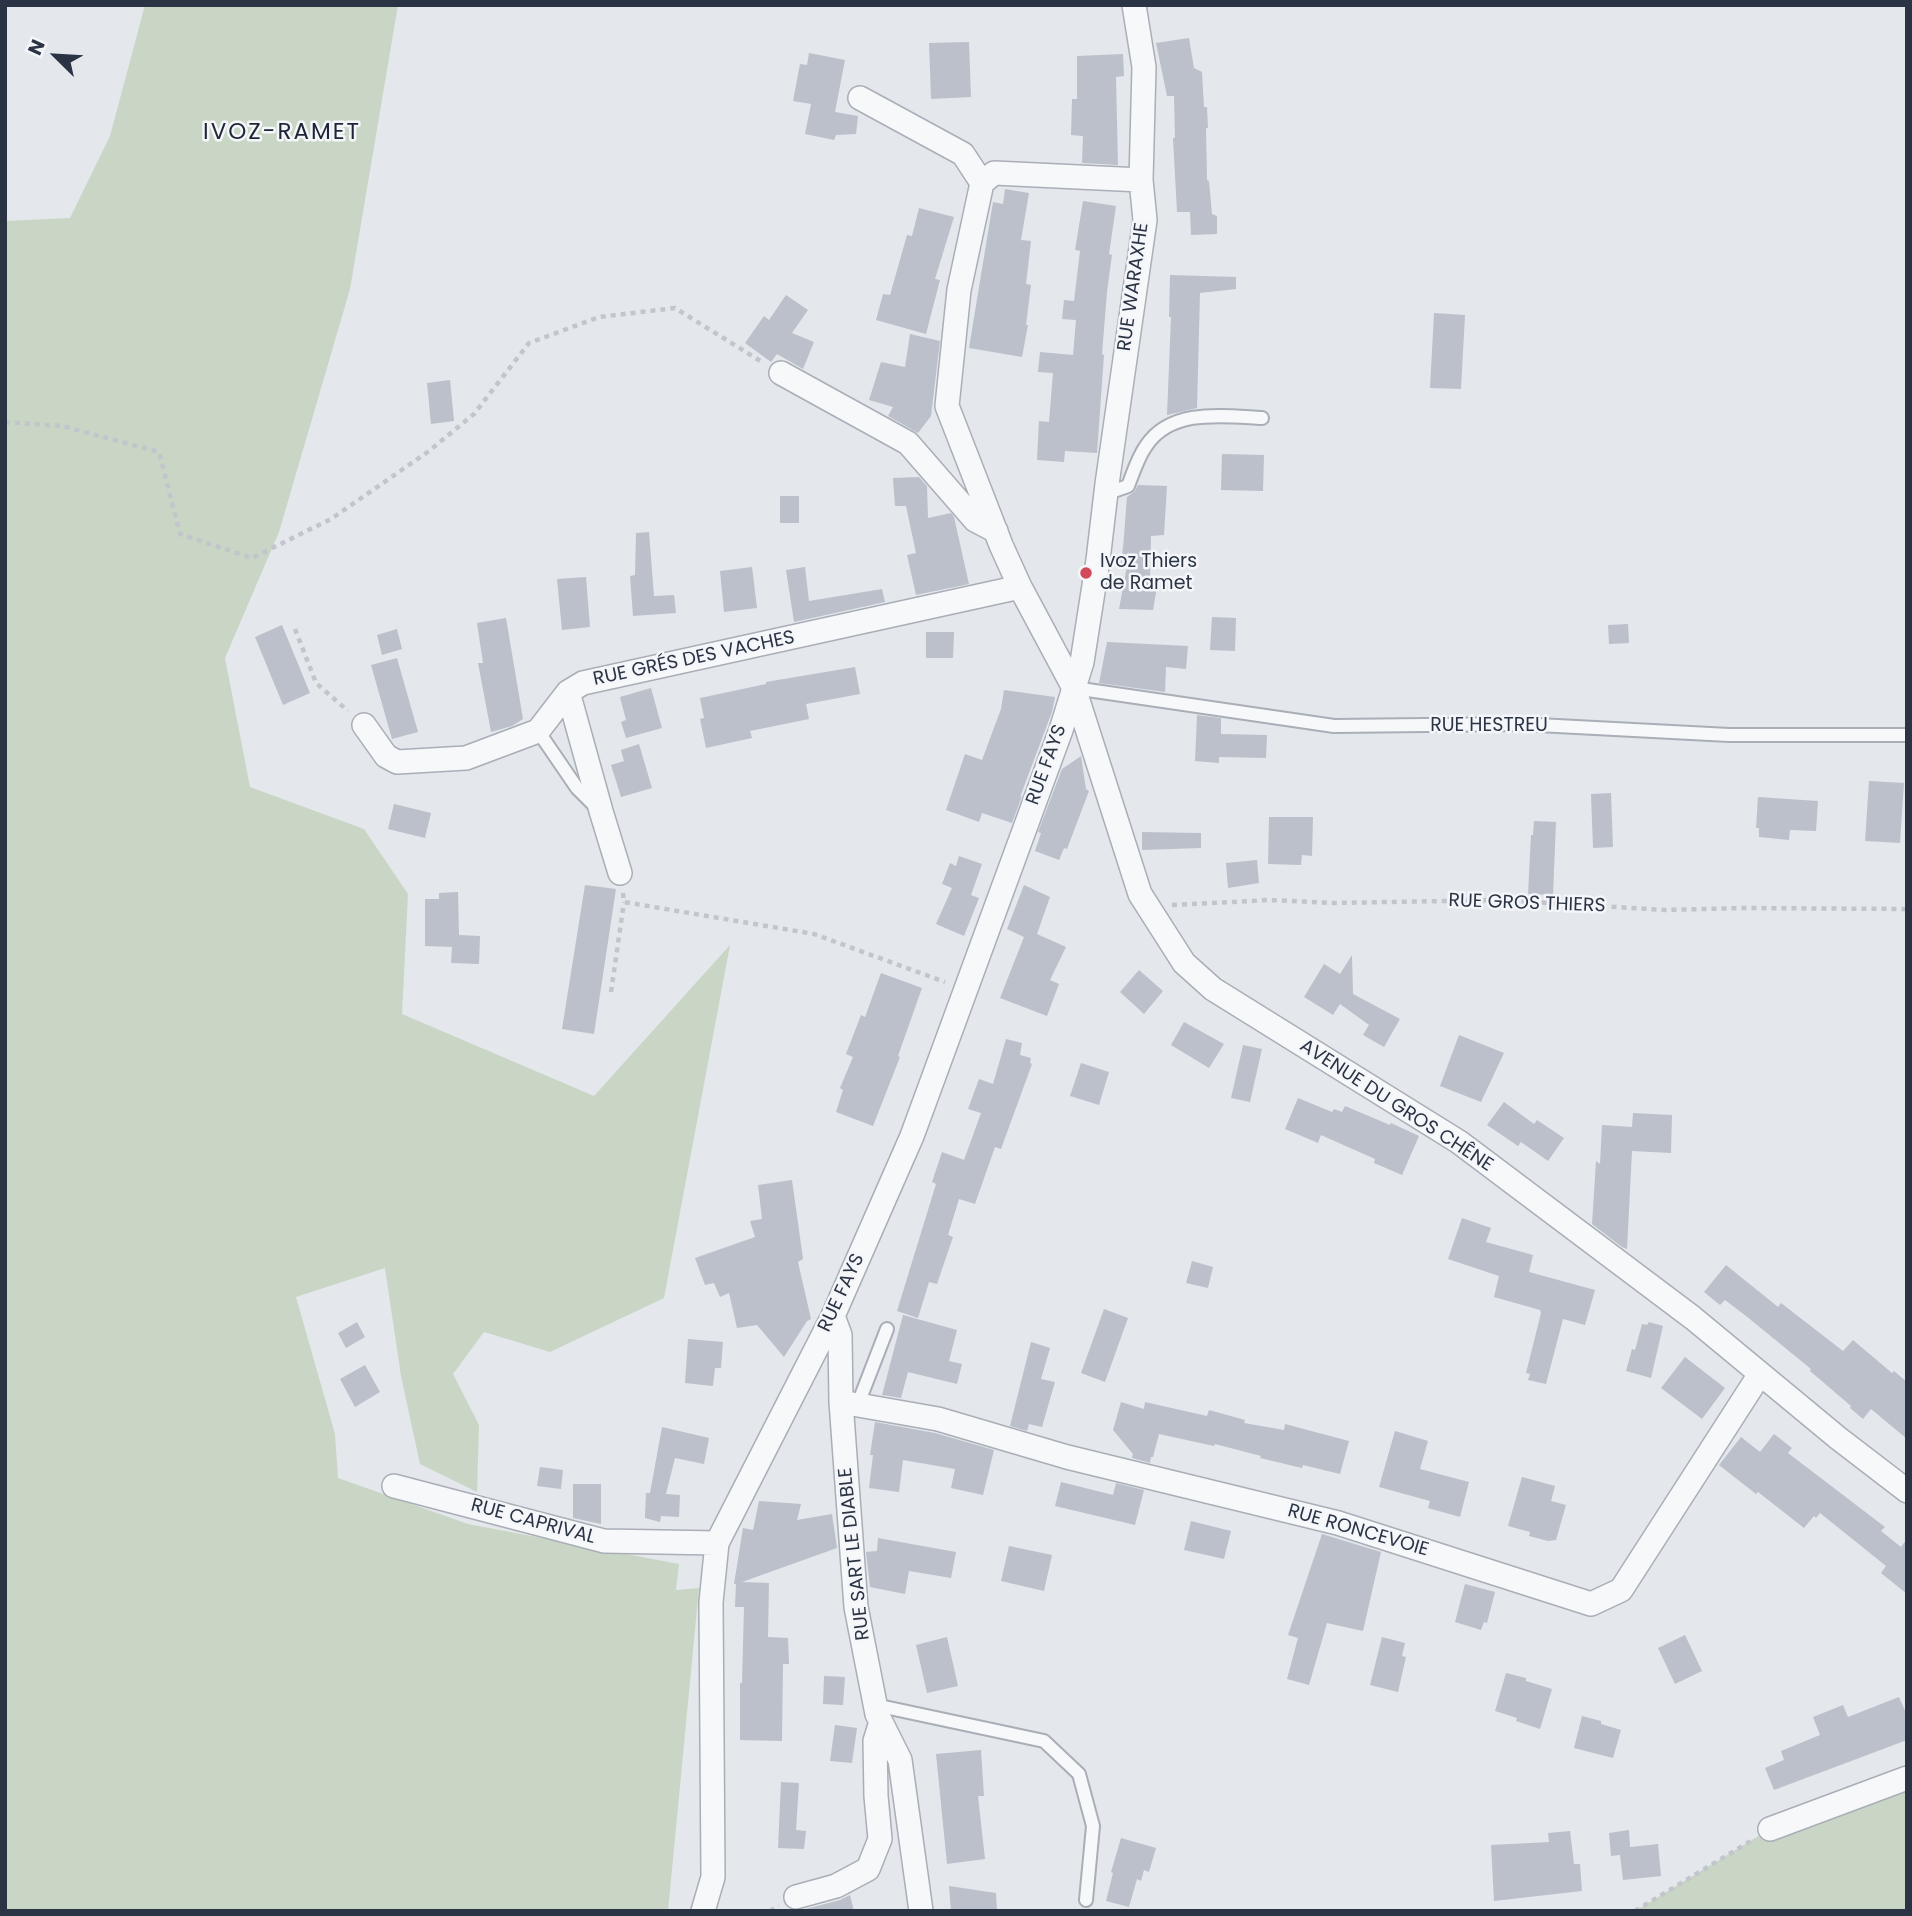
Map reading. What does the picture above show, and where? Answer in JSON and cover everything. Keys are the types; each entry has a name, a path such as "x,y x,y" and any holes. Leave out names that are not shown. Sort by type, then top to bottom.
{"street":[{"name":"RUE WARAXHE","path":"1074,688 1082,662 1098,560 1145,220 1141,180 1144,67 1134,5"},
{"path":"860,99 963,155 982,183 994,173 1141,180"},
{"name":"AVENUE DU GROS CHÊNE","path":"982,183 959,290 947,405 1020,587 1074,688 1140,894 1184,963 1213,989 1459,1142 1693,1318 1838,1438 1907,1491"},
{"path":"781,373 908,443 975,520 996,531"},
{"name":"RUE GRÉS DES VACHES","path":"538,731 568,692 583,683 1020,587"},
{"name":"RUE FAYS","path":"703,1911 713,1877 711,1602 717,1543 833,1316 912,1136 1074,688"},
{"path":"568,692 621,873"},
{"path":"363,725 386,757 397,762 466,758 538,731"},
{"name":"RUE SART LE DIABLE","path":"833,1316 840,1335 849,1403 856,1607 878,1714 900,1760 921,1911"},
{"name":"RUE RONCEVOIE","path":"849,1403 938,1419 1067,1457 1338,1523 1591,1604 1621,1590 1760,1374"},
{"name":"RUE CAPRIVAL","path":"394,1486 604,1541 717,1543"},
{"path":"796,1898 836,1886 868,1869 880,1839 875,1741 878,1714"},
{"path":"1770,1829 1907,1777"}],"lane":[{"path":"1106,489 1128,486 1145,446 1162,428 1185,419 1217,415 1262,418"},
{"name":"RUE HESTREU","path":"1074,688 1334,726 1519,724 1729,735 1907,735"},
{"path":"538,731 577,788 601,811"},
{"path":"849,1403 887,1329"},
{"path":"878,1714 1044,1741 1079,1774 1093,1826 1086,1900"}],"path":[{"path":"5,422 62,426 159,452 180,534 251,558 331,519 429,451 474,414 529,343 599,317 675,308 781,373"},
{"path":"295,629 316,682 363,725"},
{"path":"611,992 624,902 621,873"},
{"name":"RUE GROS THIERS","path":"1146,907 1196,902 1269,900 1332,903 1501,900 1665,910 1907,909"},
{"path":"624,902 814,934 966,989"},
{"path":"1635,1911 1770,1829"}],"green space":[{"path":"145,5 398,5 350,289 279,532 225,658 250,787 364,829 408,894 402,1014 594,1096 730,945 664,1298 550,1352 484,1332 453,1374 479,1425 477,1492 420,1464 401,1376 385,1268 296,1297 335,1434 338,1478 468,1524 679,1564 676,1590 699,1588 668,1911 5,1911 5,221 70,218 110,136"},
{"path":"1907,1778 1907,1911 1635,1911 1770,1829"}],"building":[{"path":"1189,38 1194,68 1202,72 1204,107 1207,107 1207,180 1212,214 1217,216 1217,234 1191,235 1190,212 1177,212 1174,96 1167,96 1156,43"},
{"path":"969,42 971,97 931,99 929,43"},
{"path":"809,53 845,60 835,112 858,116 856,134 836,135 834,140 805,134 811,104 793,101 800,64 807,65"},
{"path":"1123,54 1124,76 1116,77 1118,165 1082,163 1083,136 1071,135 1072,99 1077,99 1077,56"},
{"path":"1005,189 1029,193 1021,240 1031,241 1026,284 1031,285 1028,325 1022,357 969,348 993,202 1003,204"},
{"path":"1083,201 1116,206 1109,254 1112,255 1102,354 1097,453 1065,451 1064,462 1037,460 1039,421 1049,422 1053,373 1038,372 1040,352 1073,355 1076,320 1062,319 1064,300 1074,301 1080,251 1075,250"},
{"path":"919,208 954,217 935,279 940,280 926,334 876,320 883,294 890,295 907,235 912,236"},
{"path":"1170,275 1236,277 1236,289 1200,293 1197,408 1167,415 1171,317"},
{"path":"786,295 808,310 792,333 814,342 803,369 777,354 771,362 745,343 764,316 769,320"},
{"path":"1434,313 1465,315 1461,389 1430,388"},
{"path":"910,334 940,341 931,416 918,433 888,416 893,407 869,400 881,362 905,367"},
{"path":"450,380 454,421 431,424 427,383"},
{"path":"1222,454 1264,455 1263,491 1221,490"},
{"path":"919,477 927,486 928,518 951,513 954,517 969,584 916,595 907,555 916,553 906,506 895,506 893,478"},
{"path":"1138,485 1167,486 1164,535 1151,536 1150,580 1158,581 1153,610 1119,609 1127,566 1120,565 1127,497"},
{"path":"780,496 799,496 799,523 780,523"},
{"path":"649,532 654,596 674,595 676,613 633,616 630,576 635,575 636,533"},
{"path":"752,567 757,608 724,612 720,571"},
{"path":"805,567 809,601 882,589 885,602 794,622 786,570"},
{"path":"586,577 590,627 562,630 557,579"},
{"path":"1212,617 1236,618 1235,651 1210,650"},
{"path":"506,618 523,719 512,726 491,732 478,663 483,663 477,623"},
{"path":"1628,624 1629,643 1609,644 1608,625"},
{"path":"282,625 310,693 283,705 255,637"},
{"path":"397,629 402,649 382,655 377,635"},
{"path":"926,632 954,632 953,658 926,658"},
{"path":"1107,642 1188,646 1186,669 1166,667 1165,692 1099,683"},
{"path":"397,658 418,732 392,739 371,665"},
{"path":"855,667 860,694 806,704 809,719 750,731 752,738 706,748 700,719 704,718 700,698 766,682"},
{"path":"651,688 662,728 626,738 621,722 626,720 620,697"},
{"path":"1004,690 1055,697 1012,823 982,813 979,822 946,810 965,754 982,760 1001,709"},
{"path":"1197,715 1221,718 1221,734 1267,735 1266,758 1219,757 1219,763 1195,761"},
{"path":"639,744 652,788 621,797 611,765 624,761 621,750"},
{"path":"1081,756 1086,789 1089,791 1067,849 1064,848 1059,860 1035,851 1041,833 1038,832 1062,769"},
{"path":"1869,781 1904,783 1900,843 1865,841"},
{"path":"1611,793 1613,847 1593,848 1591,794"},
{"path":"1758,797 1818,801 1816,831 1790,830 1789,840 1759,837 1759,828 1756,828"},
{"path":"394,804 431,813 425,838 388,829"},
{"path":"1269,817 1313,817 1312,856 1302,855 1301,865 1268,864"},
{"path":"1534,821 1556,822 1553,895 1528,894"},
{"path":"1142,832 1201,833 1201,848 1142,850"},
{"path":"959,856 982,864 971,895 979,898 964,936 936,924 952,888 942,884 950,863 956,866"},
{"path":"1257,860 1259,883 1228,888 1226,863"},
{"path":"585,885 616,889 594,1034 562,1029"},
{"path":"1024,885 1050,897 1037,934 1066,947 1050,980 1059,984 1047,1016 1000,998 1024,937 1007,929"},
{"path":"458,892 459,935 480,936 479,964 451,963 452,947 425,946 425,899 439,899 439,893"},
{"path":"1352,955 1353,994 1400,1019 1384,1047 1363,1035 1369,1025 1340,1004 1333,1015 1304,997 1324,964 1340,974"},
{"path":"1139,970 1163,991 1144,1014 1120,992"},
{"path":"881,973 922,988 898,1056 900,1057 873,1126 836,1112 843,1090 840,1088 853,1057 846,1054 861,1015 865,1017"},
{"path":"1184,1022 1224,1044 1209,1068 1171,1045"},
{"path":"1459,1035 1504,1053 1481,1102 1440,1086"},
{"path":"1006,1039 1022,1043 1020,1055 1031,1058 1032,1064 1001,1149 995,1147 975,1204 959,1199 948,1235 953,1237 937,1284 929,1282 918,1318 897,1311 936,1184 932,1182 942,1152 964,1160 981,1113 968,1109 979,1079 993,1084"},
{"path":"1243,1045 1262,1049 1250,1102 1231,1098"},
{"path":"1081,1063 1109,1072 1099,1105 1070,1096"},
{"path":"1298,1098 1332,1112 1334,1109 1342,1112 1345,1106 1419,1136 1402,1175 1374,1163 1375,1159 1321,1135 1318,1143 1285,1129"},
{"path":"1504,1102 1534,1124 1537,1120 1564,1138 1548,1161 1521,1142 1518,1146 1487,1125"},
{"path":"1633,1113 1672,1115 1671,1153 1632,1151 1627,1249 1592,1224 1596,1161 1600,1164 1602,1125 1632,1127"},
{"path":"792,1180 803,1259 798,1262 811,1319 807,1321 784,1357 757,1325 737,1328 729,1293 720,1297 714,1283 705,1285 695,1258 755,1237 750,1221 762,1219 758,1185"},
{"path":"1462,1218 1491,1228 1486,1242 1533,1255 1529,1272 1595,1290 1585,1325 1563,1319 1546,1384 1528,1380 1530,1374 1526,1373 1540,1310 1494,1297 1499,1276 1448,1259"},
{"path":"1192,1261 1213,1267 1208,1288 1186,1283"},
{"path":"1726,1265 1778,1307 1781,1303 1843,1351 1853,1340 1892,1373 1894,1371 1907,1382 1907,1439 1871,1409 1863,1419 1810,1371 1811,1369 1746,1316 1725,1300 1720,1305 1704,1292"},
{"path":"1104,1309 1128,1318 1105,1382 1081,1373"},
{"path":"903,1315 957,1330 949,1361 962,1364 957,1384 908,1372 901,1398 882,1395"},
{"path":"357,1322 365,1337 346,1348 338,1333"},
{"path":"1649,1322 1663,1326 1651,1378 1626,1371 1642,1324 1647,1325"},
{"path":"688,1339 723,1342 721,1368 715,1368 713,1386 685,1383"},
{"path":"1031,1342 1050,1348 1041,1379 1055,1382 1042,1427 1029,1424 1027,1431 1010,1426"},
{"path":"1685,1357 1725,1388 1702,1419 1661,1388"},
{"path":"365,1365 380,1392 355,1407 340,1379"},
{"path":"1121,1402 1144,1409 1145,1402 1207,1416 1209,1410 1245,1420 1244,1423 1284,1430 1285,1424 1349,1441 1340,1474 1303,1465 1302,1468 1215,1444 1214,1446 1159,1434 1150,1463 1132,1458 1133,1454 1113,1430"},
{"path":"875,1422 935,1433 994,1450 983,1495 951,1488 955,1469 903,1460 899,1492 869,1488"},
{"path":"662,1427 709,1438 704,1464 675,1458 666,1494 680,1495 679,1517 661,1516 660,1522 645,1518 645,1515 646,1493 650,1493"},
{"path":"1395,1431 1428,1441 1420,1469 1469,1482 1460,1517 1428,1508 1430,1501 1379,1487"},
{"path":"1774,1434 1792,1448 1788,1453 1885,1527 1881,1531 1901,1547 1907,1539 1907,1594 1881,1573 1886,1566 1820,1513 1804,1528 1719,1465 1741,1437 1760,1452"},
{"path":"540,1467 563,1470 561,1489 537,1486"},
{"path":"1522,1477 1555,1486 1551,1501 1566,1505 1556,1540 1548,1541 1529,1536 1530,1532 1508,1526"},
{"path":"1061,1482 1113,1495 1116,1483 1144,1490 1135,1525 1055,1506"},
{"path":"573,1484 601,1484 601,1524 573,1518"},
{"path":"759,1501 801,1504 797,1520 832,1514 837,1548 742,1582 769,1583 768,1637 788,1638 789,1664 783,1664 782,1741 740,1740 744,1607 735,1607 734,1584 743,1528 753,1530"},
{"path":"1191,1521 1231,1531 1224,1559 1184,1550"},
{"path":"1322,1534 1381,1552 1363,1631 1327,1623 1309,1685 1287,1679 1298,1638 1288,1635"},
{"path":"878,1538 956,1552 951,1578 909,1571 905,1594 870,1587 866,1552 877,1551"},
{"path":"1009,1546 1052,1555 1044,1591 1001,1581"},
{"path":"1465,1584 1495,1592 1487,1623 1484,1622 1481,1630 1455,1622"},
{"path":"1685,1635 1702,1671 1675,1684 1658,1648"},
{"path":"947,1637 958,1686 927,1693 916,1645"},
{"path":"1382,1637 1405,1643 1402,1656 1406,1657 1398,1692 1370,1685"},
{"path":"1506,1673 1552,1689 1540,1729 1495,1711"},
{"path":"824,1676 845,1677 843,1705 823,1704"},
{"path":"1899,1697 1907,1715 1907,1740 1774,1790 1765,1768 1784,1760 1781,1751 1820,1735 1813,1717 1843,1705 1848,1717"},
{"path":"1582,1716 1621,1730 1613,1758 1574,1748"},
{"path":"835,1725 857,1728 852,1763 830,1761"},
{"path":"981,1750 984,1796 978,1796 985,1859 947,1864 936,1754"},
{"path":"781,1782 799,1783 796,1830 806,1831 804,1849 778,1848"},
{"path":"1629,1830 1630,1847 1658,1844 1661,1876 1623,1880 1620,1855 1611,1856 1609,1833"},
{"path":"1570,1831 1574,1864 1580,1864 1582,1891 1494,1901 1491,1845 1549,1842 1548,1833"},
{"path":"1121,1838 1156,1848 1149,1872 1144,1870 1141,1881 1137,1879 1129,1907 1106,1901"},
{"path":"949,1886 996,1893 997,1911 951,1911"},
{"path":"850,1895 854,1911 798,1911 840,1900"}],"place":[{"name":"Ivoz Thiers de Ramet","path":"1086,573"}],"district":[{"name":"IVOZ-RAMET","path":"282,133"}]}
